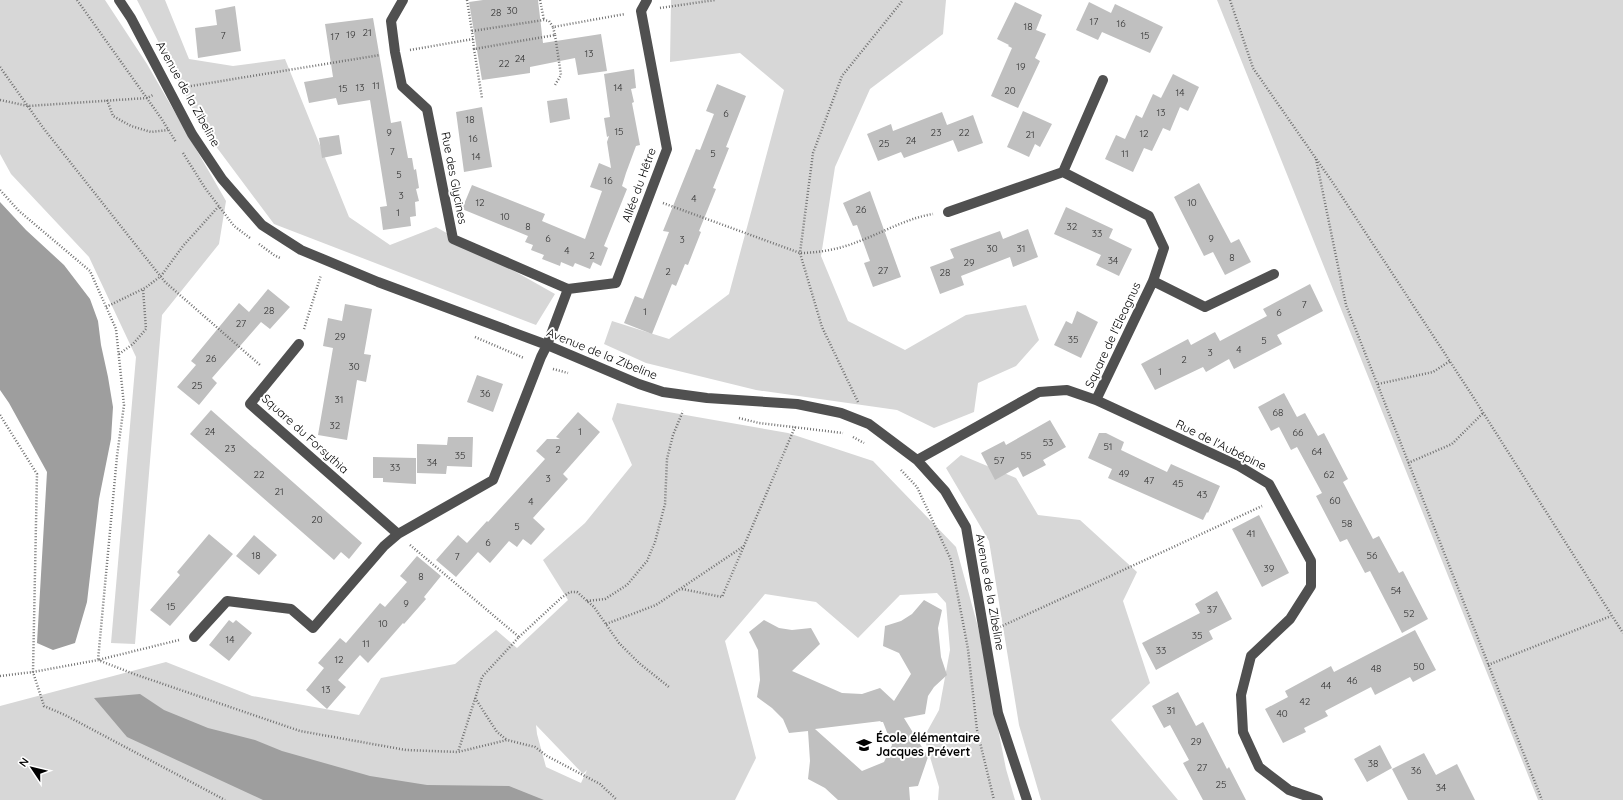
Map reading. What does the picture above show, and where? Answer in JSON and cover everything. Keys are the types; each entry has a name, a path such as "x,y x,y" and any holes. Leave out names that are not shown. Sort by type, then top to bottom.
{"street":[{"name":"Avenue de la Zibeline","path":"118,0 131,18 192,134 222,179 262,225 301,250 378,282 547,345 639,384 663,392 707,398 797,404 841,413 869,424 917,460 945,491 966,527 998,713 1027,800"},
{"name":"Rue des Glycines","path":"403,0 391,21 395,52 402,86 427,109 453,239 568,289"},
{"path":"641,11 647,0"},
{"name":"Allée du Hêtre","path":"568,289 616,283 667,149 641,11"},
{"path":"948,212 1063,172 1103,80"},
{"name":"Square de l'Eleagnus","path":"1063,172 1149,216 1164,248 1153,281 1096,400"},
{"name":"Square de l'Eleagnus","path":"1153,281 1205,307 1274,274"},
{"path":"194,636 227,601 291,609 313,628 384,546 398,534 493,480 568,289"},
{"name":"Square du Forsythia","path":"299,344 250,404 398,534"},
{"name":"Rue de l'Aubépine","path":"917,460 1039,392 1067,390 1096,400 1239,466 1269,484 1311,561 1311,586 1290,619 1252,656 1241,695 1243,732 1259,767 1289,790 1318,800"}],"path":[{"path":"467,0 482,98"},
{"path":"540,0 544,20"},
{"path":"553,27 641,11 715,0"},
{"path":"869,424 822,327 800,253 813,153 842,76 903,0"},
{"path":"1230,0 1254,68 1315,157 1450,361 1623,633"},
{"path":"472,31 544,20 550,21 555,35 561,75 555,85"},
{"path":"474,49 555,35"},
{"path":"0,100 28,106 147,98 169,90 473,39"},
{"path":"0,67 44,129 165,282 273,376"},
{"path":"107,100 113,116 131,126 150,132 168,130"},
{"path":"1315,157 1346,305 1542,800"},
{"path":"0,190 19,211 90,271 116,329 124,405 117,456 98,660"},
{"path":"648,197 800,253 814,253 856,243 921,216 948,212"},
{"path":"106,307 143,289 160,276 183,246 219,206"},
{"path":"299,344 321,275"},
{"path":"119,354 132,344 146,329 143,289"},
{"path":"1378,384 1433,372 1450,361"},
{"path":"587,601 605,599 627,586 647,561 655,542 665,504 668,459 673,435 685,405"},
{"path":"1408,463 1452,444 1483,413"},
{"path":"0,415 37,474 33,672 44,706 65,714 225,800"},
{"path":"682,589 722,596 795,427"},
{"path":"984,634 1277,499"},
{"path":"398,534 519,637"},
{"path":"606,624 656,605 744,546"},
{"path":"458,752 482,677 519,637 570,592 577,592 594,607 619,643 639,663 669,687"},
{"path":"1488,665 1611,616"},
{"path":"0,676 33,672 98,660 194,636"},
{"path":"98,660 134,674 300,731 406,750 458,752 506,740 535,747 547,756 600,784 616,800"},
{"path":"475,698 497,732 506,740"}],"shaded area":[{"path":"0,0 105,0 147,64 226,201 219,244 162,315 135,644 111,643 136,357 89,257 11,174 0,154"},
{"path":"137,0 165,0 189,59 233,66 285,59 349,217 390,245 436,227 555,294 536,325 274,224 203,129"},
{"path":"671,0 946,0 943,34 870,89 835,167 821,256 848,321 905,350 966,315 1026,305 1039,340 1016,366 978,383 974,412 934,428 897,410 756,390 646,363 604,344 612,321 669,339 729,294 784,90 740,53 670,62"},
{"path":"1217,0 1623,0 1623,800 1538,800"},
{"path":"0,202 26,230 64,265 90,299 98,321 113,407 111,439 99,499 87,602 75,643 53,650 37,643 47,472 9,403 0,390"},
{"path":"617,403 788,433 873,461 956,547 978,627 1006,769 1015,800 938,800 939,787 924,737 939,710 950,650 946,603 937,593 900,595 858,638 816,602 765,594 725,641 756,758 735,800 0,800 0,706 166,662 252,696 359,715 381,678 455,664 496,630 517,648 568,600 543,560 585,523 632,465 612,419","holes":["536,725 583,774 587,770 581,783 546,767"]},
{"path":"961,455 1016,478 1038,515 1080,520 1137,572 1123,601 1150,683 1111,720 1178,800 1041,800 1019,725 989,541 946,468"},
{"path":"140,694 164,710 208,728 255,740 282,751 370,776 427,785 509,786 544,800 263,800 127,737 94,698"}],"building":[{"path":"483,0 538,0 543,43 601,34 607,71 578,75 575,58 530,67 530,73 482,80 469,2"},
{"path":"1015,2 1042,15 1036,30 1046,34 1035,58 1040,61 1018,108 991,96 1012,48 997,39"},
{"path":"1089,2 1111,13 1115,4 1163,27 1150,53 1102,32 1098,40 1076,30"},
{"path":"235,6 241,51 198,58 195,28 217,25 215,10"},
{"path":"373,18 391,123 401,121 408,158 412,158 414,170 416,169 419,188 416,189 419,201 415,202 416,216 410,217 411,226 383,230 380,207 387,206 370,100 338,105 336,98 309,103 304,82 333,77 325,24"},
{"path":"634,69 636,88 631,89 634,102 632,103 640,145 636,146 626,173 622,186 627,189 604,246 608,248 601,266 593,262 590,269 575,263 573,267 561,262 560,266 542,259 544,255 531,250 533,245 525,242 528,236 462,209 472,185 545,214 542,221 585,239 602,191 590,187 599,163 611,168 607,142 609,136 607,137 604,118 610,117 604,74"},
{"path":"1173,74 1199,87 1188,111 1180,107 1170,131 1163,128 1152,151 1144,148 1133,172 1105,159 1116,135 1125,139 1136,115 1142,118 1153,94 1161,98"},
{"path":"717,84 746,96 726,147 729,148 713,188 716,189 699,231 701,232 688,265 685,264 676,286 672,284 652,334 624,323 635,296 643,299 669,232 663,231 696,149 700,150 714,114 706,111"},
{"path":"567,98 570,119 550,123 547,101"},
{"path":"482,107 492,167 464,172 456,112"},
{"path":"1023,111 1052,124 1040,147 1035,144 1029,157 1007,147"},
{"path":"942,112 947,125 973,115 983,143 958,152 953,140 904,158 901,152 878,161 867,134 891,124 893,131"},
{"path":"339,135 342,154 322,158 319,138"},
{"path":"1199,183 1231,243 1239,239 1251,262 1225,275 1213,252 1204,256 1174,197"},
{"path":"870,191 901,277 873,287 864,263 870,261 857,225 853,226 843,203"},
{"path":"1066,207 1113,229 1109,238 1132,249 1119,276 1096,265 1101,255 1054,234"},
{"path":"1028,229 1038,257 1013,267 1010,257 961,276 964,285 940,294 930,267 954,258 950,249 1000,231 1003,239"},
{"path":"1310,284 1323,311 1277,335 1282,344 1234,369 1229,359 1206,372 1203,367 1155,390 1141,364 1188,339 1191,345 1215,332 1220,341 1267,316 1263,309"},
{"path":"268,289 290,307 270,329 261,322 212,378 217,383 199,405 177,387 196,365 191,361 239,303 249,312"},
{"path":"345,304 372,309 364,354 371,355 366,382 357,380 347,440 318,435 333,348 323,346 328,318 342,321"},
{"path":"1077,311 1098,322 1081,358 1054,345 1066,321 1072,324"},
{"path":"477,375 503,384 493,412 467,402"},
{"path":"1284,393 1297,417 1305,413 1318,436 1324,433 1348,479 1343,482 1373,539 1379,536 1399,573 1403,571 1428,619 1402,633 1370,571 1365,573 1347,539 1340,542 1316,496 1322,493 1297,447 1291,450 1279,427 1271,431 1258,407"},
{"path":"211,410 362,543 349,559 341,552 334,560 190,434"},
{"path":"578,412 600,432 563,474 568,479 533,518 545,529 531,545 523,539 517,547 509,541 490,563 478,552 456,577 436,560 458,535 467,543 487,521 488,522 545,459 536,451 547,439 560,439 556,437"},
{"path":"1050,420 1066,447 1043,460 1046,465 1023,477 1018,467 995,480 981,453 1004,441 1006,445"},
{"path":"1099,433 1106,433 1124,442 1121,450 1167,472 1171,464 1220,486 1208,513 1207,512 1203,520 1108,478 1112,469 1088,458"},
{"path":"448,437 473,437 472,467 447,466 446,474 417,473 417,444 447,445"},
{"path":"373,457 416,458 416,484 383,482 383,478 373,478"},
{"path":"1259,515 1289,573 1262,587 1232,529"},
{"path":"209,534 233,554 170,626 150,610 180,575 177,572"},
{"path":"254,535 277,555 259,575 236,556"},
{"path":"417,556 441,576 424,597 426,599 368,663 360,655 338,680 346,687 327,709 306,690 324,668 318,663 340,638 346,643 380,603 385,607 407,582 400,576"},
{"path":"1217,591 1232,619 1209,631 1213,639 1156,670 1142,643 1200,613 1195,604"},
{"path":"924,600 942,610 938,628 941,657 947,675 934,687 928,696 925,714 904,718 928,757 918,786 909,787 910,800 838,800 825,788 808,779 810,761 808,731 789,733 783,719 772,708 757,697 760,680 758,650 749,632 764,620 779,628 792,630 811,628 820,644 792,671 842,693 862,694 880,688 894,701 911,674 899,653 883,646 885,626 901,621 912,614","holes":["881,721 880,722 883,722 892,745 884,762 862,771 815,729"]},
{"path":"229,620 233,623 236,620 252,633 229,661 209,645"},
{"path":"1415,630 1436,670 1413,682 1410,677 1375,695 1371,687 1325,711 1328,716 1304,728 1306,732 1283,743 1265,709 1288,697 1285,691 1331,666 1334,672"},
{"path":"1178,692 1196,726 1203,722 1227,769 1229,767 1246,800 1203,800 1183,763 1189,760 1170,725 1164,728 1152,706"},
{"path":"1380,745 1392,768 1367,782 1354,759"},
{"path":"1424,753 1436,775 1457,764 1475,800 1408,800 1392,769"}],"place":[{"name":"École élémentaire Jacques Prévert","path":"864,745"}]}
